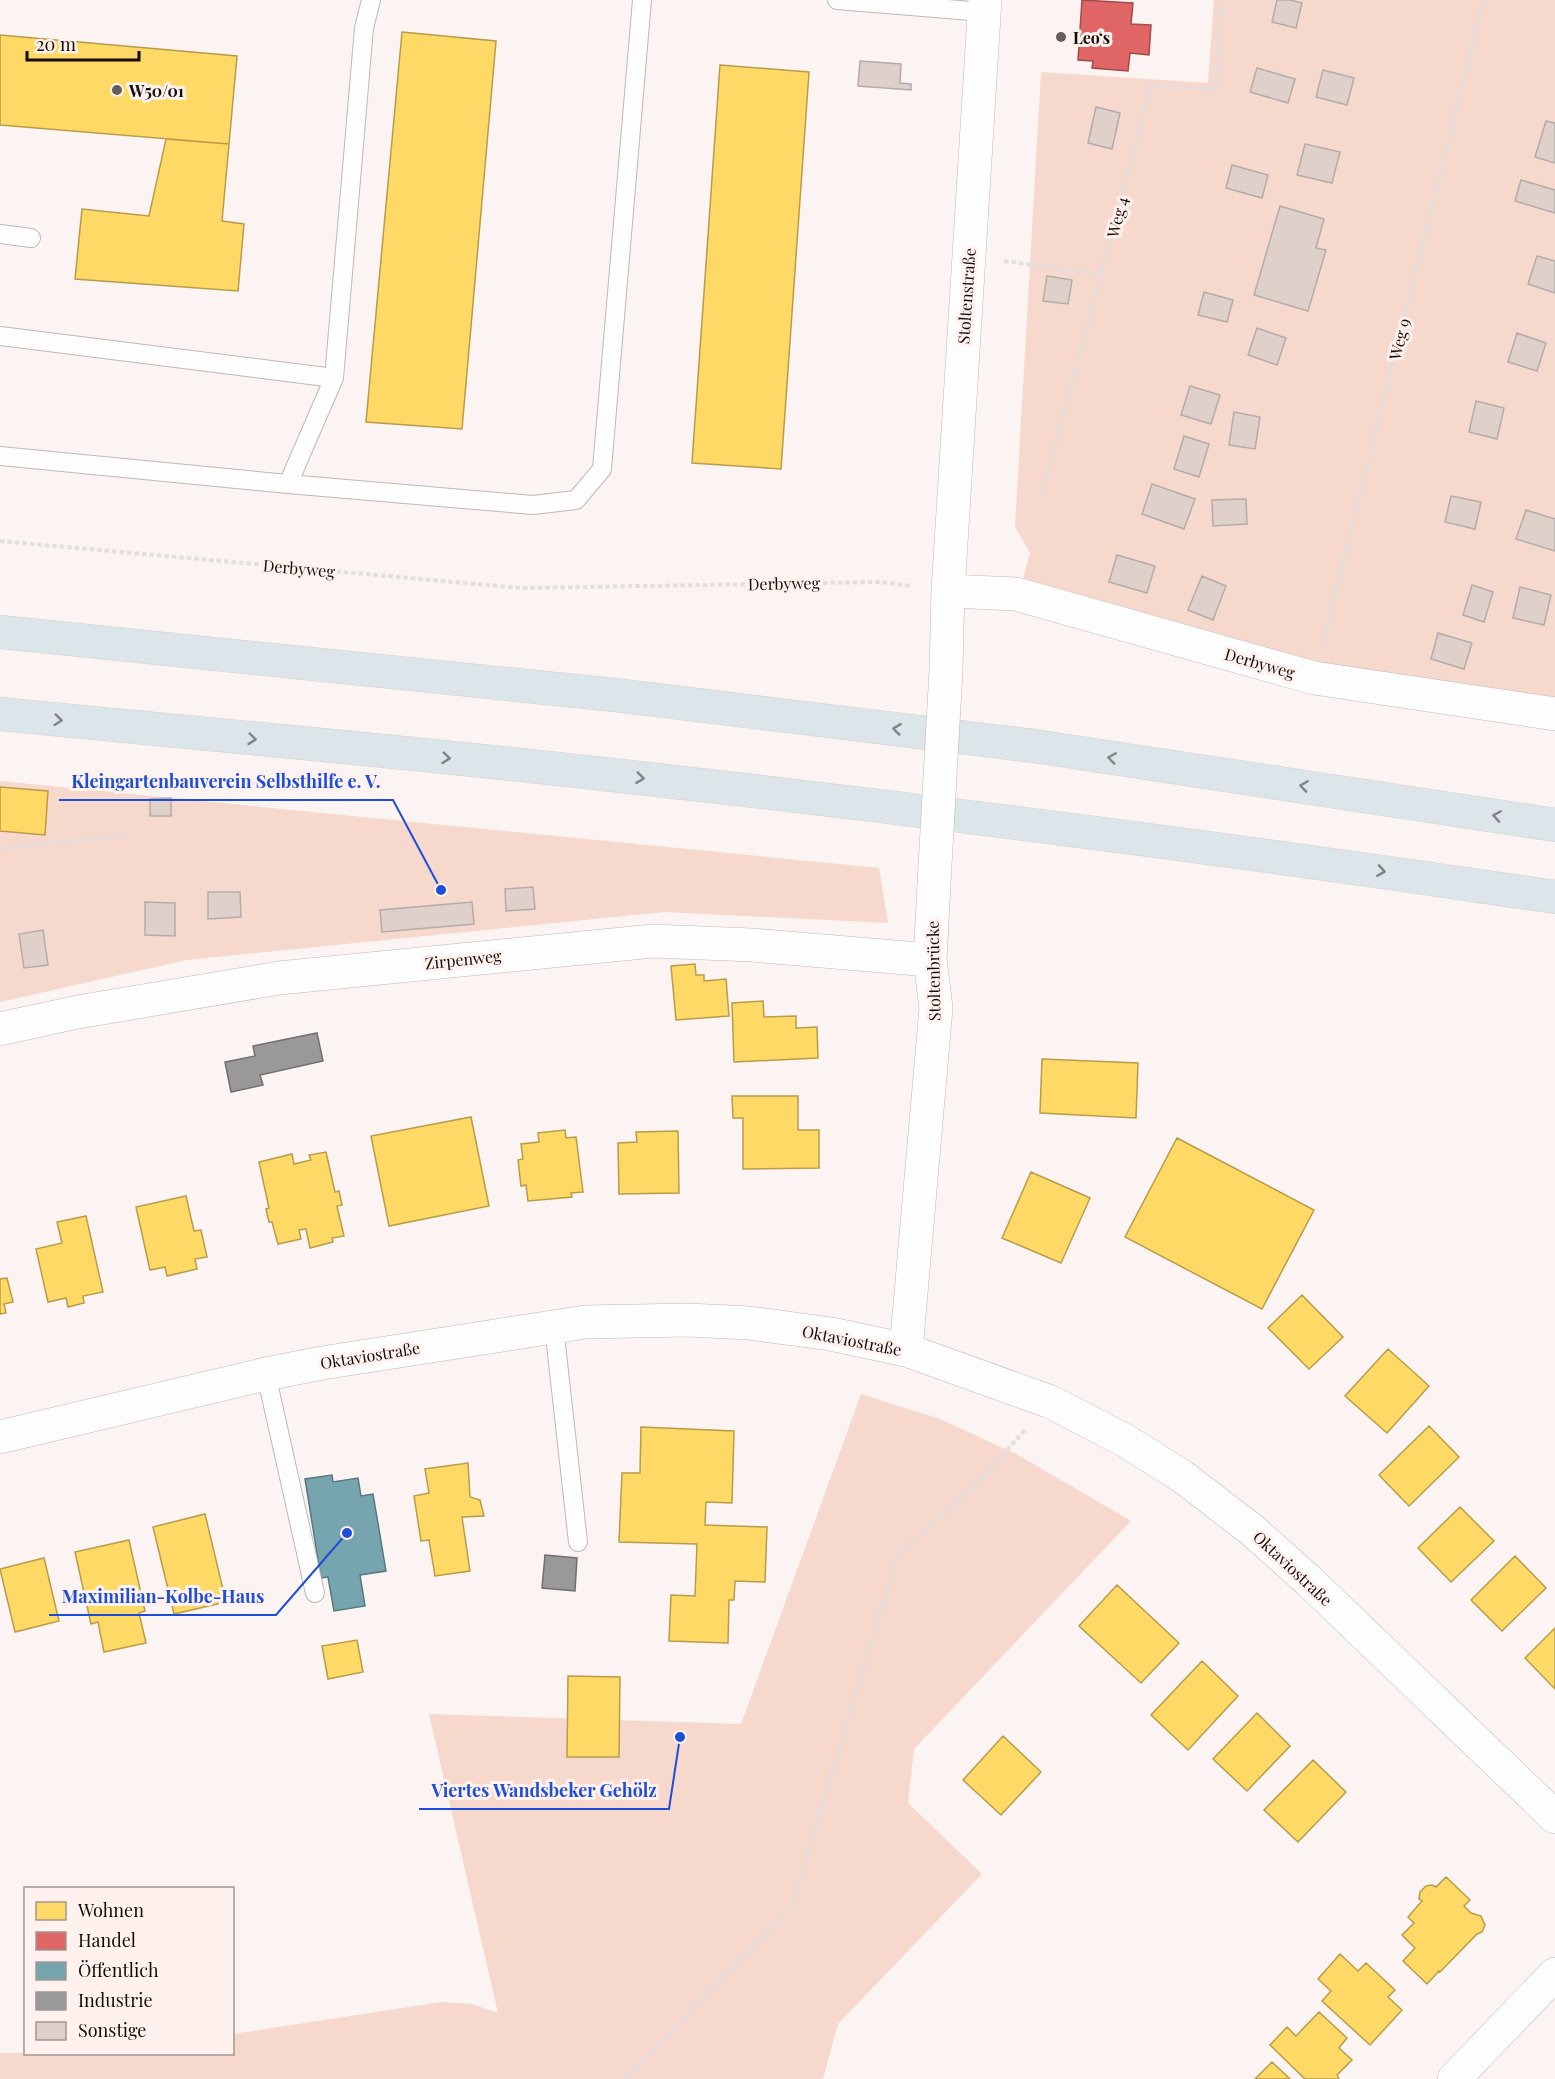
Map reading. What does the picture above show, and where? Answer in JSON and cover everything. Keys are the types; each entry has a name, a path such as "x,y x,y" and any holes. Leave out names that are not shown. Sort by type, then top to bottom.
{"highway":[{"path":"0,632 615,694 1022,745 1555,825"},
{"path":"0,714 613,775 1323,862 1555,897"}],"street":[{"name":"Stoltenstraße","path":"948,591 984,6"},
{"name":"Derbyweg","path":"948,591 1016,594 1314,678 1555,714"},
{"name":"Stoltenbrücke","path":"906,1350 936,1008 930,960 946,670 948,591"},
{"name":"Zirpenweg","path":"0,1029 78,1012 279,978 653,940 752,945 930,960"},
{"name":"Oktaviostraße","path":"0,1437 266,1374 322,1363 585,1322 688,1320 749,1323 831,1334 906,1350 1050,1402 1126,1441 1183,1477 1252,1530 1317,1589 1555,1817"},
{"path":"1454,2079 1555,1974"}],"lane":[{"path":"288,484 334,378 364,28 371,0"},
{"path":"0,456 532,505 576,500 602,469 642,0"},
{"path":"837,0 984,6"},
{"path":"0,234 31,238"},
{"path":"0,336 334,378"},
{"path":"554,1327 578,1542"},
{"path":"266,1374 315,1593"}],"path":[{"name":"Weg 4","path":"1042,496 1151,86 1216,88 1222,0"},
{"name":"Weg 9","path":"1314,678 1484,0"},
{"path":"969,256 1101,274"},
{"name":"Derbyweg","path":"0,541 520,588 881,582 948,591"},
{"path":"0,849 129,835"},
{"path":"626,2079 792,1906 898,1555 981,1479 1050,1402"}],"shaded area":[{"path":"1214,0 1555,0 1555,704 1309,666 1023,579 1030,553 1015,527 1041,72 1208,83"},
{"path":"0,781 879,868 888,923 664,912 187,960 0,1002"},
{"path":"861,1394 940,1419 1018,1455 1131,1521 914,1749 908,1803 982,1874 838,2024 823,2079 0,2079 0,2053 234,2055 234,2034 441,2002 472,2004 498,2013 429,1714 741,1724"}],"building: Wohnen":[{"path":"402,32 496,41 462,429 366,422"},
{"name":"W50/01","path":"0,35 237,56 229,144 0,125"},
{"path":"720,65 809,72 781,469 692,463"},
{"name":"W50/01","path":"166,139 229,144 222,221 244,224 238,291 75,279 82,209 149,216"},
{"path":"0,787 48,791 45,835 0,831"},
{"path":"695,964 696,975 704,975 704,981 726,979 729,1016 676,1020 671,966"},
{"path":"763,1001 764,1017 796,1016 796,1028 817,1027 818,1058 734,1062 732,1003"},
{"path":"1042,1059 1138,1063 1136,1118 1040,1113"},
{"path":"732,1096 798,1096 798,1130 819,1130 819,1168 743,1169 743,1118 733,1118"},
{"path":"471,1117 489,1206 389,1226 371,1136"},
{"path":"565,1130 566,1138 576,1137 583,1192 571,1193 572,1197 528,1201 526,1185 521,1186 518,1160 523,1159 521,1144 539,1142 538,1133"},
{"path":"678,1131 679,1193 619,1194 618,1143 637,1142 636,1132"},
{"path":"1177,1138 1314,1210 1262,1309 1125,1237"},
{"path":"326,1152 335,1192 339,1191 342,1205 337,1206 344,1236 332,1238 333,1242 310,1248 306,1229 299,1230 301,1239 278,1244 272,1222 269,1222 266,1209 269,1208 259,1162 292,1154 294,1164 311,1160 309,1155"},
{"path":"1031,1172 1090,1198 1061,1263 1002,1238"},
{"path":"186,1196 194,1231 201,1230 207,1257 195,1259 197,1269 167,1276 165,1267 150,1270 136,1207"},
{"path":"86,1216 103,1292 83,1296 84,1303 68,1307 66,1298 48,1302 36,1249 62,1243 57,1222"},
{"path":"7,1278 13,1302 4,1304 6,1313 0,1314 0,1279"},
{"path":"1302,1295 1343,1337 1309,1369 1268,1328"},
{"path":"1388,1349 1429,1386 1387,1433 1345,1396"},
{"path":"1429,1426 1459,1457 1409,1506 1379,1475"},
{"path":"641,1427 734,1431 732,1503 706,1502 705,1525 767,1527 765,1582 735,1581 734,1600 729,1600 728,1643 669,1641 671,1595 695,1596 697,1544 619,1542 622,1473 640,1473"},
{"path":"468,1463 470,1497 480,1500 484,1516 462,1517 470,1571 435,1576 429,1540 421,1541 414,1496 429,1493 425,1469"},
{"path":"1460,1507 1494,1541 1451,1582 1418,1548"},
{"path":"205,1514 226,1602 174,1614 153,1527"},
{"path":"129,1540 145,1611 139,1613 146,1643 104,1652 98,1622 91,1624 75,1552"},
{"path":"1515,1556 1546,1588 1502,1631 1471,1600"},
{"path":"44,1558 59,1621 15,1632 0,1569"},
{"path":"1117,1585 1179,1643 1141,1683 1079,1626"},
{"path":"1555,1628 1555,1689 1525,1658"},
{"path":"357,1640 363,1672 328,1679 322,1646"},
{"path":"1202,1661 1238,1696 1188,1750 1151,1715"},
{"path":"568,1676 620,1677 619,1757 567,1757"},
{"path":"1257,1713 1290,1746 1247,1791 1213,1759"},
{"path":"1003,1736 1041,1772 1001,1815 963,1780"},
{"path":"1313,1760 1346,1792 1298,1842 1264,1810"},
{"path":"1446,1877 1470,1900 1464,1906 1471,1913 1481,1916 1485,1925 1482,1932 1477,1934 1427,1984 1403,1961 1415,1948 1402,1935 1414,1923 1408,1917 1422,1901 1419,1899 1420,1892 1426,1886 1436,1887"},
{"path":"1340,1954 1358,1971 1366,1963 1395,1990 1388,1997 1402,2010 1370,2045 1322,2001 1331,1991 1318,1979"},
{"path":"1319,2012 1347,2038 1339,2048 1352,2060 1337,2075 1339,2079 1305,2079 1270,2045 1287,2027 1296,2036"},
{"path":"1272,2062 1290,2079 1255,2079"}],"building: Handel":[{"path":"1082,0 1133,3 1131,24 1151,25 1149,55 1130,53 1128,71 1092,68 1093,61 1078,60"}],"building: Öffentlich":[{"path":"332,1475 333,1482 358,1478 361,1496 373,1494 386,1571 360,1575 365,1606 334,1611 328,1577 321,1578 305,1479"}],"building: Industrie":[{"path":"317,1033 323,1061 260,1075 263,1085 231,1092 225,1062 255,1056 253,1046"},
{"path":"545,1555 577,1558 575,1591 542,1588"}],"building: Sonstige":[{"path":"1277,0 1302,3 1296,28 1272,22"},
{"path":"860,61 901,64 900,83 911,84 911,90 858,86"},
{"path":"1257,68 1295,79 1288,103 1250,92"},
{"path":"1323,70 1354,78 1347,105 1316,97"},
{"path":"1096,107 1120,113 1112,149 1088,143"},
{"path":"1546,121 1555,123 1555,163 1535,157"},
{"path":"1305,144 1340,152 1332,183 1297,175"},
{"path":"1232,165 1268,175 1262,198 1226,188"},
{"path":"1521,180 1555,190 1555,213 1515,201"},
{"path":"1280,206 1324,219 1316,248 1326,250 1308,311 1254,295"},
{"path":"1537,256 1555,261 1555,293 1528,284"},
{"path":"1047,276 1072,280 1068,304 1043,301"},
{"path":"1204,292 1233,300 1227,322 1198,315"},
{"path":"1257,328 1286,338 1277,365 1248,355"},
{"path":"1517,333 1546,343 1537,371 1508,362"},
{"path":"1190,386 1220,395 1211,424 1181,415"},
{"path":"1476,401 1504,408 1497,439 1469,432"},
{"path":"1234,412 1260,417 1255,449 1229,445"},
{"path":"1184,436 1209,444 1199,477 1174,469"},
{"path":"1152,484 1195,499 1184,529 1142,514"},
{"path":"1451,496 1481,502 1475,529 1445,522"},
{"path":"1246,499 1247,524 1213,526 1212,500"},
{"path":"1526,510 1555,519 1555,551 1516,539"},
{"path":"1117,555 1155,566 1147,593 1109,582"},
{"path":"1202,576 1226,586 1213,620 1188,610"},
{"path":"1472,585 1493,592 1484,622 1463,615"},
{"path":"1520,587 1551,595 1544,625 1513,618"},
{"path":"1438,633 1472,643 1464,669 1431,659"},
{"path":"171,798 171,816 150,816 150,799"},
{"path":"533,887 535,909 506,911 505,889"},
{"path":"208,892 240,892 241,917 208,919"},
{"path":"145,902 175,903 175,936 145,935"},
{"path":"472,902 474,924 382,932 380,910"},
{"path":"43,930 48,965 24,968 19,934"}],"place":[{"name":"Leo‘s","path":"1061,37"},
{"name":"W50/01","path":"117,90"},
{"name":"Kleingartenbauverein Selbsthilfe e. V.","path":"441,890"},
{"name":"Maximilian-Kolbe-Haus","path":"347,1533"},
{"name":"Viertes Wandsbeker Gehölz","path":"680,1737"}]}
